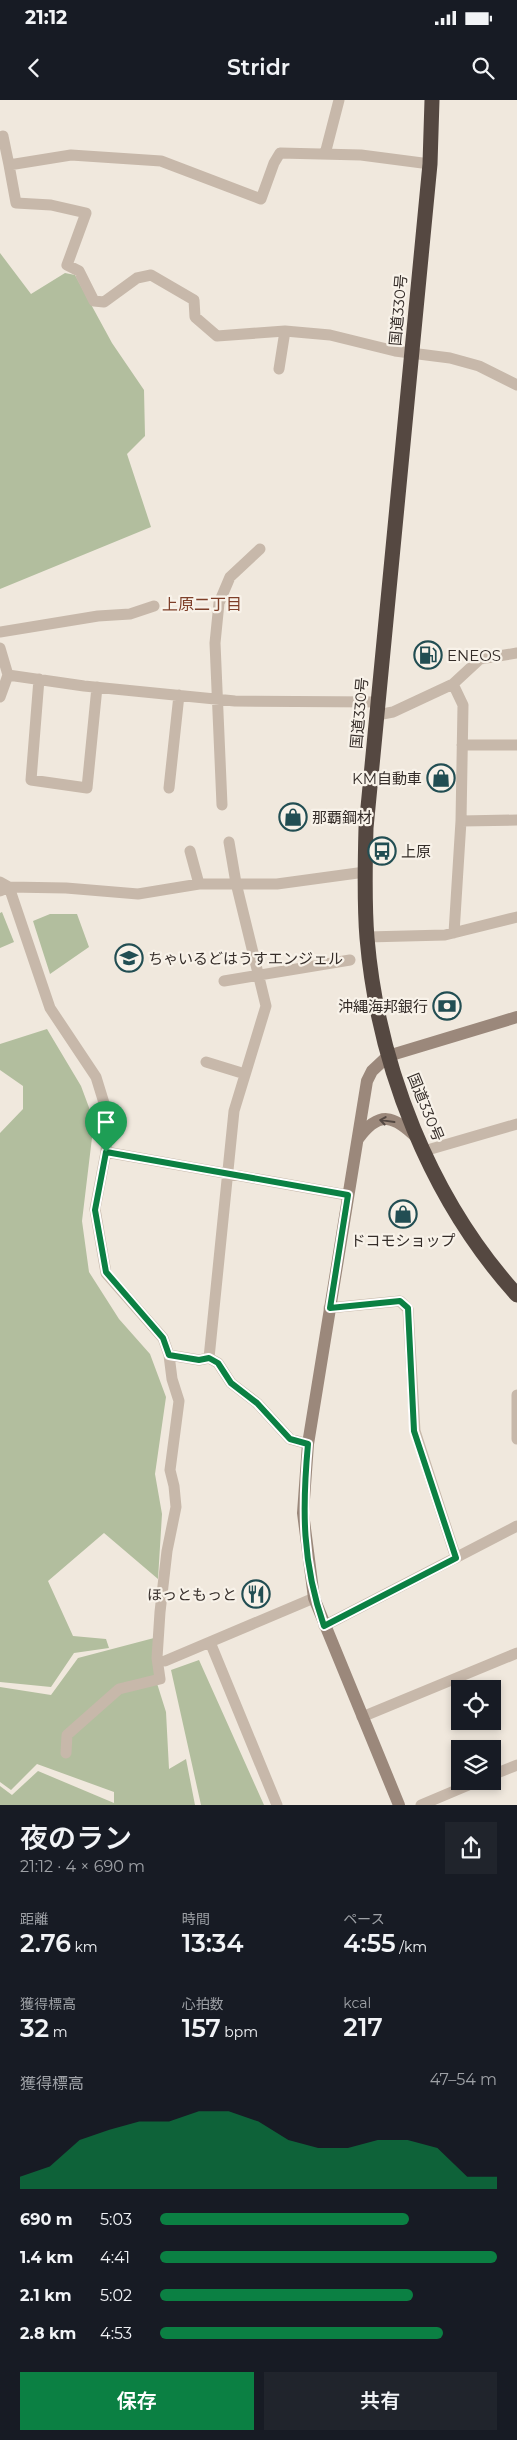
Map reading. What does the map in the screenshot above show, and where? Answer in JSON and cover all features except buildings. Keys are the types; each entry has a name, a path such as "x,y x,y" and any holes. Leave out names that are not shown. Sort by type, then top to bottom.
{"highway":[{"name":"国道330号","path":"432,100 430,164 366,828 367,937 388,1056 403,1102 422,1146 455,1209 480,1248 517,1295"}],"street":[{"path":"325,154 339,100"},
{"path":"0,137 3,136 16,203 51,204 86,213 67,265 79,271 94,301 104,302 137,278 151,275 194,300 196,317 217,336 249,332 285,331 330,335 412,353 450,358 478,366 517,385"},
{"path":"9,165 71,155 161,161 261,199 274,163 280,153 361,155 430,164"},
{"path":"279,369 285,331"},
{"path":"222,805 215,643 219,603 230,577 260,549"},
{"path":"0,632 98,616 130,614 154,606"},
{"path":"0,648 8,675 0,697"},
{"path":"8,675 97,687 217,699 377,708 392,712 453,684 480,659 517,653"},
{"path":"38,679 31,780 87,788 97,687"},
{"path":"453,684 463,705 462,821 454,933"},
{"path":"169,788 179,695"},
{"path":"462,745 517,745"},
{"path":"462,821 517,820"},
{"path":"209,1358 234,1111 266,1006 236,883 229,842"},
{"path":"190,851 198,884"},
{"path":"66,1752 67,1735 119,1689 160,1679 157,1658 160,1612 167,1550 176,1507 170,1470 179,1400 172,1379 169,1355 163,1338 106,1272 95,1210 106,1152 108,1116 96,1078 50,1008 3,886 66,888 138,894 198,884 277,884 365,872"},
{"path":"367,937 445,935 517,917"},
{"path":"224,981 350,960"},
{"path":"399,1805 314,1598 303,1513 308,1444 367,1081 372,1071 388,1056 517,1017"},
{"path":"206,1062 245,1074"},
{"path":"357,1141 367,1127 376,1120 384,1119 396,1122 422,1146 517,1124"},
{"path":"106,1152 348,1195"},
{"path":"330,1308 400,1301 408,1308 414,1431 456,1558"},
{"path":"169,1355 199,1360 209,1358 218,1363 231,1383 257,1403 290,1439 308,1444"},
{"path":"517,1395 517,1439"},
{"path":"324,1626 517,1526"},
{"path":"165,1661 314,1598"},
{"path":"210,1642 278,1805"},
{"path":"362,1717 517,1653"},
{"path":"501,1771 517,1765"},
{"path":"421,1805 457,1790"}],"green space":[{"path":"0,253 31,294 65,273 75,275 112,343 144,390 145,436 127,454 151,527 0,589"},
{"path":"2,912 14,942 0,948 0,913"},
{"path":"50,914 77,914 89,947 50,974 33,921"},
{"path":"47,1029 81,1086 94,1121 82,1221 89,1272 119,1319 150,1354 166,1397 155,1474 162,1514 158,1579 104,1533 48,1581 73,1636 106,1639 109,1648 74,1653 51,1687 0,1682 0,1133 23,1109 23,1086 0,1070 0,1044"},
{"path":"154,1638 155,1677 166,1712 169,1769 186,1759 195,1805 0,1805 0,1786 12,1795 38,1771 114,1803 114,1792 37,1764 11,1790 0,1782 0,1687 51,1695 78,1658"},
{"path":"199,1660 264,1805 201,1805 171,1670"}],"place":[{"name":"ENEOS","path":"428,655"},
{"name":"KM自動車","path":"441,778"},
{"name":"那覇鋼材","path":"293,817"},
{"name":"上原","path":"382,851"},
{"name":"ちゃいるどはうすエンジェル","path":"129,958"},
{"name":"沖縄海邦銀行","path":"447,1006"},
{"name":"ドコモショップ","path":"403,1214"},
{"name":"ほっともっと","path":"256,1594"}],"district":[{"name":"上原二丁目","path":"202,604"}],"route":[{"path":"106,1152 348,1195 330,1308 400,1301 408,1308 414,1431 456,1558 324,1626 314,1598 306,1554 303,1513 308,1444 290,1439 257,1403 231,1383 218,1363 209,1358 199,1360 169,1355 163,1338 106,1272 95,1210 106,1152"}]}
